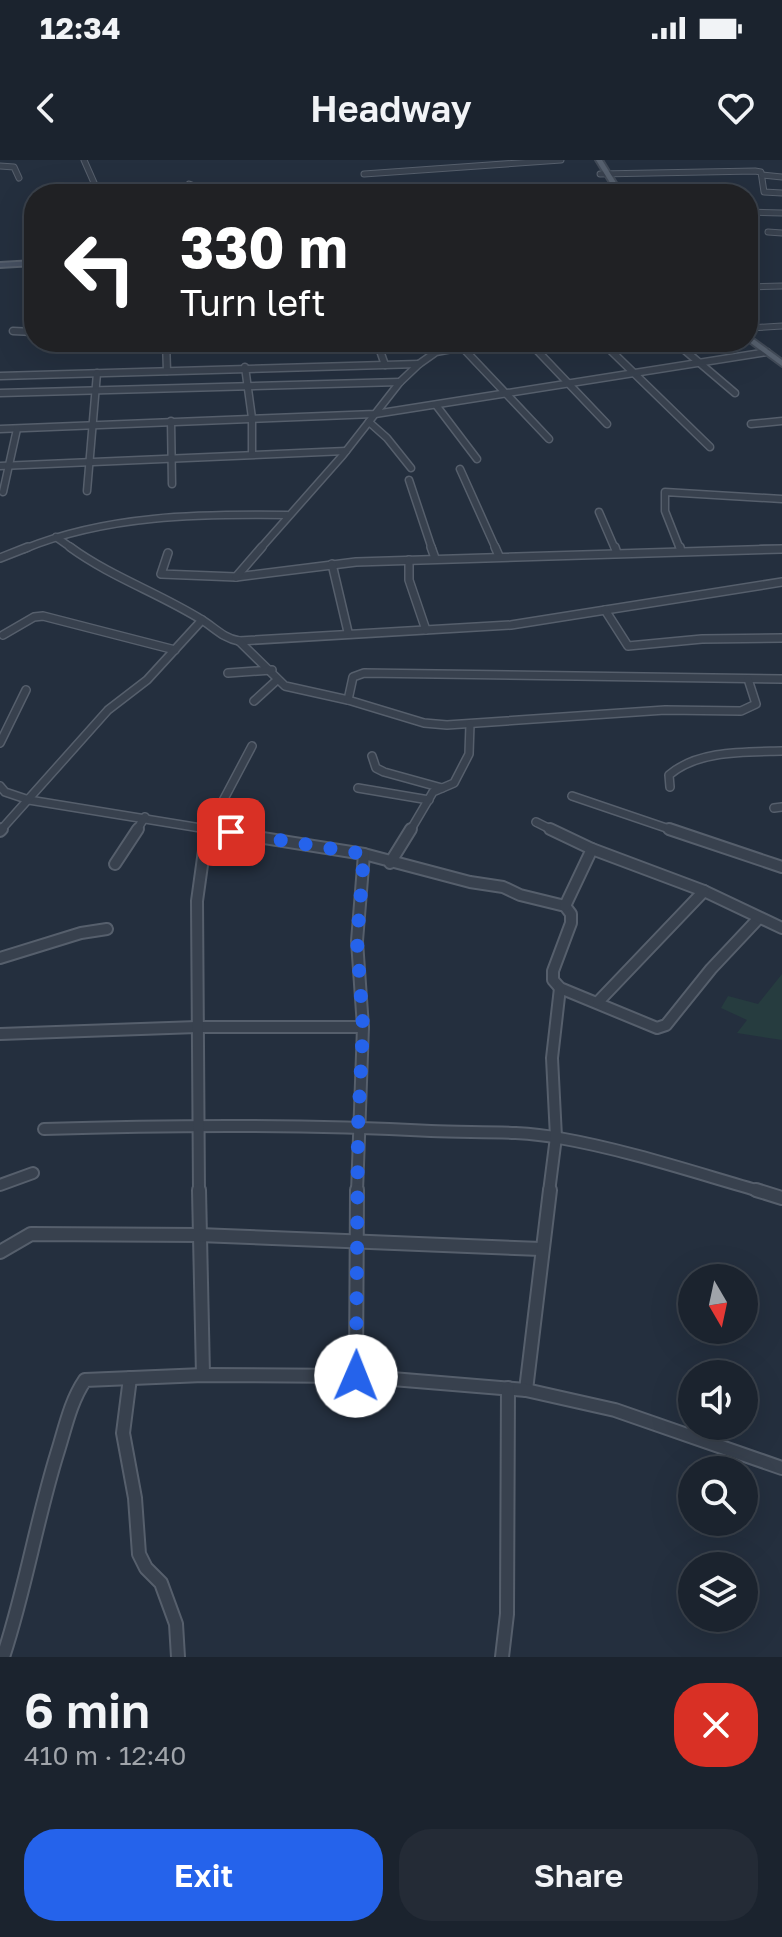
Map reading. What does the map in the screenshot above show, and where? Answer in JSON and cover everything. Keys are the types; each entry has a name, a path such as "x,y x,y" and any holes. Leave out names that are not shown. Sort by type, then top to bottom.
{"main road":[{"path":"592,160 612,184"},
{"path":"599,160 607,184"},
{"path":"0,263 24,262"},
{"path":"758,336 782,352"},
{"path":"758,341 767,352 782,361"}],"street":[{"path":"84,160 95,184"},
{"path":"364,174 561,160"},
{"path":"0,166 14,167 19,178"},
{"path":"604,174 755,171 782,177"},
{"path":"762,175 764,192 782,193"},
{"path":"758,212 782,213"},
{"path":"768,232 782,233"},
{"path":"758,287 782,286"},
{"path":"758,329 782,326"},
{"path":"13,331 24,332"},
{"path":"166,352 167,371"},
{"path":"380,352 385,365"},
{"path":"236,577 346,451 400,382 419,364 438,352"},
{"path":"466,352 549,439"},
{"path":"539,352 607,424"},
{"path":"612,352 710,447"},
{"path":"687,352 735,393"},
{"path":"0,429 375,414 767,352"},
{"path":"0,376 419,364"},
{"path":"245,367 252,418 252,454"},
{"path":"87,491 97,373"},
{"path":"0,393 400,382"},
{"path":"436,405 477,459"},
{"path":"171,421 172,484"},
{"path":"751,424 782,421"},
{"path":"369,422 387,438 411,468"},
{"path":"3,492 17,429"},
{"path":"0,466 346,451"},
{"path":"460,469 499,556"},
{"path":"409,480 435,558"},
{"path":"681,551 665,511 665,492 782,499"},
{"path":"599,512 617,553"},
{"path":"0,558 56,537 92,528 192,516 287,515"},
{"path":"56,537 93,564 202,620 227,639 239,641 348,632 511,625 782,582"},
{"path":"168,553 161,574 236,577 332,564 435,558 782,549"},
{"path":"409,560 409,580 426,630"},
{"path":"332,564 348,632"},
{"path":"605,610 628,646 702,639 782,638"},
{"path":"3,635 34,617 43,616 175,650"},
{"path":"0,831 108,710 147,680 202,620"},
{"path":"239,641 272,670 277,680 296,690 348,700 424,723 470,724 680,710 741,711 756,704 748,679"},
{"path":"228,673 272,670"},
{"path":"348,700 353,677 364,673 782,679"},
{"path":"254,701 277,680"},
{"path":"0,743 26,690"},
{"path":"390,863 433,792 454,783 469,754 470,724"},
{"path":"203,1375 197,901 207,827 252,746"},
{"path":"670,787 669,775 675,766 728,755 782,751"},
{"path":"372,756 376,768 384,772 442,788"},
{"path":"0,786 5,792 29,800 364,854 390,863 503,887 565,906 571,914 571,923 553,971 553,980 560,988 657,1028 666,1025 711,969 758,919"},
{"path":"358,788 429,800"},
{"path":"572,796 782,867"},
{"path":"115,864 145,817"},
{"path":"536,822 592,849 704,891 782,928"},
{"path":"565,906 592,849"},
{"path":"356,1376 358,1127 363,1027 357,941 364,854"},
{"path":"598,1002 704,891"},
{"path":"0,958 81,933 107,929"},
{"path":"526,1390 556,1137 552,1058 560,988"},
{"path":"0,1034 197,1027 363,1027"},
{"path":"44,1129 200,1124 279,1128 358,1127 556,1137 656,1161 782,1198"},
{"path":"0,1185 33,1173"},
{"path":"0,1252 31,1234 199,1235 541,1249"},
{"path":"3,1657 18,1612 36,1527 75,1395 85,1380 203,1375 356,1376 526,1390 615,1410 782,1468"},
{"path":"130,1378 123,1433 135,1498 139,1554 146,1568 161,1583 176,1624 178,1657"},
{"path":"502,1657 507,1614 508,1388"}],"green space":[{"path":"782,974 782,1040 737,1033 747,1020 721,1008 728,996 758,1004"}],"route":[{"path":"231,832 364,854 357,941 363,1027 358,1127 356,1376"}]}
